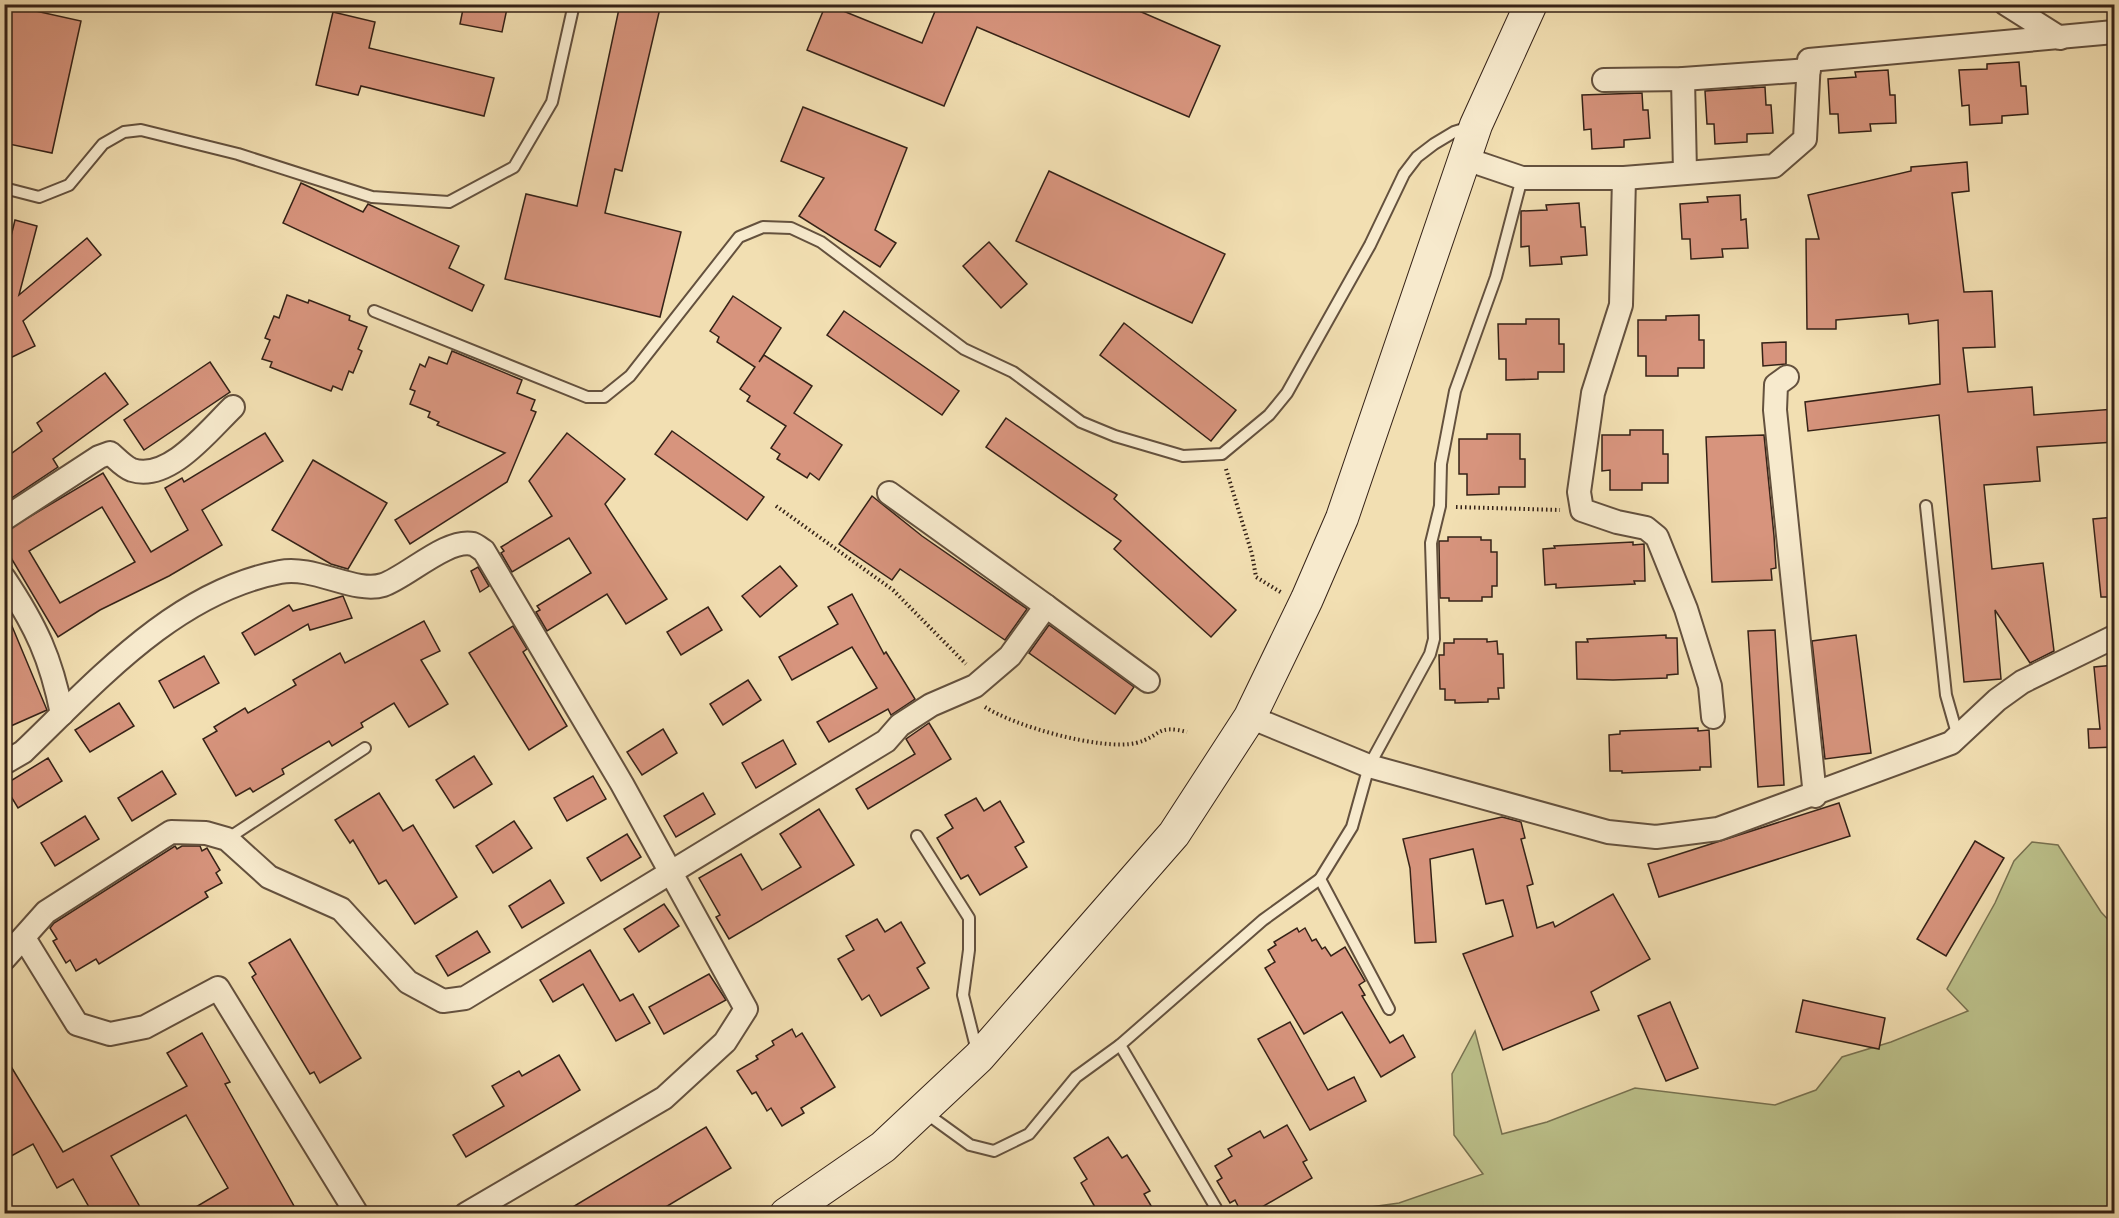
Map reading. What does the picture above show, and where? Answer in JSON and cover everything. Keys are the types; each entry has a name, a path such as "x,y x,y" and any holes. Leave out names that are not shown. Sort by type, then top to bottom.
{"main road":[{"path":"786,1214 883,1148 979,1057 1174,834 1250,717 1307,599 1346,507 1476,125 1531,4"}],"street":[{"path":"2006,4 2060,38"},
{"path":"1466,159 1522,178 1624,178 1774,166 1806,139 1809,60 2115,32"},
{"path":"1604,80 1683,79 1809,70"},
{"path":"1683,79 1685,172"},
{"path":"1624,178 1621,305 1593,393 1579,492 1582,510 1617,522 1646,528 1657,537 1686,609 1710,686 1713,717"},
{"path":"1786,377 1776,385 1775,410 1815,796"},
{"path":"4,519 99,457 110,453 130,470 149,473 170,466 233,407"},
{"path":"889,493 1148,681"},
{"path":"4,763 23,752 62,714 171,618 253,578 283,571 323,574 355,585 381,585 455,545 472,544 484,551 622,784 669,874 746,1009 725,1042 664,1098 466,1214"},
{"path":"4,579 28,614 53,670 62,714"},
{"path":"4,959 46,912 171,832 206,833 227,839 269,877 341,909 408,982 443,1000 465,998 885,741 900,725 923,710 975,686 1010,656 1046,606"},
{"path":"1250,717 1369,766 1608,832 1656,837 1718,829 1815,796 1951,744 1997,700 2022,682 2115,636"},
{"path":"24,938 77,1024 110,1034 145,1027 218,988 357,1214"}],"lane":[{"path":"4,188 39,197 69,185 103,144 124,132 141,130 238,154 372,197 449,202 514,167 552,102 574,4"},
{"path":"374,311 587,397 604,397 630,376 739,237 763,227 791,228 821,242 964,349 1013,372 1081,422 1115,436 1183,456 1222,454 1269,415 1287,393 1365,255 1404,174 1417,157 1454,132 1476,125"},
{"path":"923,1111 969,1145 994,1151 1029,1134 1076,1077 1120,1045 1263,920 1320,879 1352,827 1369,766 1430,654 1434,639 1431,543 1440,506 1441,464 1455,390 1496,277 1522,178"},
{"path":"1926,506 1946,694 1958,737"},
{"path":"227,839 365,748"},
{"path":"917,836 969,918 969,950 963,995 979,1057"},
{"path":"1320,879 1389,1009"},
{"path":"1120,1045 1216,1208"}],"path":[{"path":"1222,454 1252,554 1256,577 1282,593 1307,599"},
{"path":"776,506 893,590 966,664 975,686 976,701 1002,718 1053,733 1109,745 1136,743 1169,727 1187,732"},
{"path":"1440,506 1582,510"}],"green space":[{"path":"2032,842 2058,845 2101,912 2114,926 2114,1213 1345,1214 1349,1210 1399,1203 1483,1174 1454,1135 1452,1074 1475,1031 1502,1134 1547,1122 1635,1088 1775,1105 1816,1090 1842,1057 1891,1042 1968,1011 1947,989 1995,903 2014,861"}],"building":[{"path":"4,4 81,21 52,153 4,143"},
{"path":"464,4 508,4 502,32 460,24"},
{"path":"620,4 661,4 622,171 615,169 605,213 681,232 660,317 505,279 526,194 577,206"},
{"path":"826,4 922,43 938,4 1123,4 1220,46 1189,117 977,27 944,106 807,50"},
{"path":"333,12 375,22 369,48 494,78 484,116 361,86 358,95 316,85"},
{"path":"2019,62 2021,86 2026,86 2028,114 2002,116 2002,123 1970,125 1969,105 1962,106 1959,70 1987,69 1987,64"},
{"path":"1888,70 1890,95 1895,95 1896,123 1870,124 1871,131 1839,133 1838,114 1830,114 1828,79 1856,77 1855,72"},
{"path":"1765,87 1766,105 1771,105 1773,133 1747,134 1747,142 1715,144 1714,124 1707,124 1705,91"},
{"path":"1642,93 1643,110 1648,110 1650,138 1624,140 1624,147 1592,149 1591,129 1584,130 1582,95"},
{"path":"803,107 907,148 875,230 896,243 880,267 799,216 824,178 781,161"},
{"path":"1967,162 1969,191 1952,193 1964,292 1992,291 1995,347 1963,348 1968,392 2032,387 2034,415 2115,409 2115,442 2037,447 2040,481 1984,485 1992,569 2043,563 2054,651 2030,663 1995,610 2001,679 1964,682 1939,415 1808,431 1805,402 1940,384 1938,320 1909,324 1908,314 1836,320 1836,329 1807,329 1806,239 1819,239 1808,195 1911,171 1911,167"},
{"path":"1049,171 1225,254 1192,323 1016,241"},
{"path":"301,183 363,212 368,204 459,246 449,268 484,285 472,311 283,223"},
{"path":"1740,195 1741,220 1746,219 1748,248 1722,249 1723,257 1691,259 1690,239 1682,239 1680,204 1708,202 1707,197"},
{"path":"1579,203 1581,227 1585,227 1587,255 1561,257 1562,264 1530,266 1529,246 1521,247 1521,211 1547,210 1546,205"},
{"path":"15,220 37,226 19,295 87,238 101,255 23,321 35,346 4,361 4,265"},
{"path":"989,242 1027,284 1001,308 963,266"},
{"path":"287,295 308,303 309,300 350,316 349,320 367,327 358,349 362,351 353,373 349,371 342,390 333,386 331,391 270,367 272,362 262,359 270,340 265,338 274,316 279,318"},
{"path":"733,296 781,328 759,362 764,355 812,386 794,413 842,445 819,480 810,473 807,478 777,459 780,454 771,448 786,426 747,401 750,396 740,389 755,367 717,342 719,337 710,331"},
{"path":"844,311 959,391 942,415 827,335"},
{"path":"1699,315 1699,340 1704,340 1704,368 1678,368 1678,376 1646,376 1646,356 1638,356 1638,320 1666,320 1666,316"},
{"path":"1526,319 1559,319 1559,344 1564,344 1564,372 1538,372 1538,379 1506,380 1506,359 1499,359 1498,324 1526,324"},
{"path":"1124,323 1236,410 1211,441 1100,355"},
{"path":"1786,342 1786,364 1763,366 1762,343"},
{"path":"452,351 522,380 517,393 535,400 531,410 536,412 507,482 410,544 395,520 505,453 437,425 439,422 428,417 430,412 410,404 415,391 410,389 420,364 425,367 429,357 447,364"},
{"path":"210,362 230,392 144,450 124,420"},
{"path":"105,373 128,404 53,459 58,467 4,503 4,459 42,431 37,423"},
{"path":"1006,418 1117,495 1114,499 1236,610 1211,637 1114,549 1121,541 986,447"},
{"path":"1630,430 1663,430 1663,454 1668,454 1668,483 1642,483 1642,490 1610,490 1610,470 1602,471 1602,435 1630,435"},
{"path":"672,431 764,497 747,520 655,454"},
{"path":"265,433 283,461 202,510 222,545 169,576 100,610 58,637 4,546 4,532 103,473 151,552 188,530 165,488 182,478 184,482","holes":["102,507 135,562 60,603 29,551"]},
{"path":"567,433 625,479 605,504 667,599 626,624 607,594 547,631 536,612 540,610 537,606 591,573 569,538 512,572 501,553 504,551 501,547 552,516 529,481"},
{"path":"1487,434 1520,434 1520,459 1525,459 1525,487 1499,487 1499,494 1467,495 1467,474 1459,474 1459,439 1487,439"},
{"path":"1764,435 1776,568 1771,569 1772,580 1712,582 1706,437"},
{"path":"313,460 387,503 348,569 331,564 272,530"},
{"path":"872,496 922,536 1027,609 1005,640 900,569 892,580 839,544"},
{"path":"2115,517 2115,597 2101,597 2093,519"},
{"path":"1448,537 1481,537 1481,540 1491,540 1491,552 1497,552 1497,586 1492,586 1492,597 1482,597 1482,601 1449,601 1449,598 1440,598 1439,541 1448,541"},
{"path":"1633,542 1633,545 1644,544 1645,581 1634,581 1635,584 1556,588 1556,584 1545,585 1543,549 1555,548 1554,546"},
{"path":"780,566 797,586 760,617 742,596"},
{"path":"478,567 489,586 480,592 471,571"},
{"path":"852,594 884,654 886,652 915,699 891,715 888,709 829,742 817,722 877,688 852,647 792,680 779,657 838,624 828,607"},
{"path":"343,596 352,618 310,630 308,624 255,655 242,633 289,605 293,611"},
{"path":"4,607 47,710 4,729"},
{"path":"708,607 722,630 681,655 667,632"},
{"path":"424,621 440,651 421,660 448,704 409,727 394,703 361,723 363,727 332,746 329,741 282,769 284,774 253,792 250,788 236,796 203,739 217,731 214,727 245,708 248,713 296,685 293,680 340,653 345,663"},
{"path":"1049,625 1134,687 1115,714 1029,653"},
{"path":"513,626 527,649 523,652 567,726 529,750 469,653"},
{"path":"1775,630 1784,785 1758,787 1748,631"},
{"path":"1666,635 1666,638 1677,638 1678,674 1667,675 1667,678 1577,679 1576,642 1588,642 1587,639"},
{"path":"1856,635 1871,753 1825,759 1812,641"},
{"path":"1454,639 1497,641 1498,654 1503,654 1504,688 1498,688 1499,699 1488,699 1488,702 1455,703 1455,700 1445,700 1445,689 1440,689 1439,655 1444,655 1444,643 1454,643"},
{"path":"204,656 219,683 174,708 159,681"},
{"path":"2115,665 2115,747 2089,748 2088,729 2100,729 2094,667"},
{"path":"748,680 761,700 723,725 710,704"},
{"path":"119,703 134,726 90,752 75,730"},
{"path":"929,723 951,759 868,809 856,789 915,754 906,739"},
{"path":"1698,728 1698,731 1709,730 1711,767 1700,767 1700,770 1622,773 1622,771 1610,771 1609,735 1620,734 1620,731"},
{"path":"663,729 677,753 642,775 627,752"},
{"path":"783,740 796,764 756,788 742,763"},
{"path":"474,756 492,784 454,808 436,780"},
{"path":"48,758 62,781 18,808 4,785"},
{"path":"162,771 176,794 132,821 118,798"},
{"path":"593,776 606,799 567,821 554,798"},
{"path":"379,793 403,831 413,825 457,897 415,924 386,880 379,884 353,840 350,843 335,820"},
{"path":"703,793 715,814 676,837 664,816"},
{"path":"976,798 984,811 1000,801 1024,842 1015,847 1027,867 980,895 968,875 961,879 937,838 953,828 945,815"},
{"path":"1839,803 1850,836 1659,897 1648,864"},
{"path":"819,809 854,865 729,939 716,917 720,915 699,878 741,854 762,890 801,867 780,834"},
{"path":"85,816 99,839 55,866 41,843"},
{"path":"1502,817 1521,822 1525,838 1521,839 1533,884 1527,886 1537,928 1553,922 1555,927 1613,894 1650,959 1591,992 1599,1010 1503,1050 1463,954 1513,936 1503,900 1486,904 1473,849 1430,859 1436,942 1415,943 1410,868 1403,839"},
{"path":"514,821 532,848 493,873 476,846"},
{"path":"627,834 641,857 601,881 587,858"},
{"path":"1975,841 2004,858 1946,956 1917,939"},
{"path":"175,846 177,849 182,846 200,846 202,851 207,848 220,870 216,873 222,883 205,892 208,897 99,964 96,959 76,971 70,960 66,963 53,941 57,939 50,928 54,923"},
{"path":"550,880 564,903 522,928 509,906"},
{"path":"664,904 679,926 639,952 624,929"},
{"path":"877,919 885,932 901,922 925,963 917,968 929,988 881,1016 869,995 862,1000 838,959 854,950 846,936"},
{"path":"1297,928 1299,932 1305,928 1312,941 1316,939 1322,949 1325,947 1331,956 1345,947 1365,981 1359,985 1365,995 1362,996 1390,1043 1403,1035 1415,1057 1381,1077 1342,1012 1304,1034 1265,968 1275,962 1268,950 1276,945 1274,942"},
{"path":"477,931 490,952 448,976 436,956"},
{"path":"290,939 361,1058 320,1083 314,1072 310,1074 252,977 256,974 249,963"},
{"path":"590,950 620,1001 633,994 650,1023 616,1041 583,984 553,1002 540,980"},
{"path":"709,974 726,1000 664,1034 649,1007"},
{"path":"1803,1000 1885,1018 1879,1049 1796,1032"},
{"path":"1670,1002 1698,1068 1666,1081 1638,1016"},
{"path":"1290,1022 1328,1090 1354,1077 1366,1101 1310,1130 1258,1039"},
{"path":"792,1029 796,1037 802,1033 835,1087 801,1108 804,1113 782,1126 771,1108 767,1111 756,1092 752,1094 737,1071 758,1059 756,1056 774,1045 772,1041"},
{"path":"202,1033 230,1082 225,1084 294,1206 281,1214 184,1214 228,1188 186,1115 111,1156 144,1214 93,1214 73,1179 57,1188 33,1144 4,1160 4,1055 63,1152 187,1086 167,1053"},
{"path":"559,1055 580,1090 466,1157 453,1135 504,1106 492,1086 519,1071 522,1076"},
{"path":"1287,1125 1307,1160 1303,1162 1312,1178 1250,1214 1242,1214 1235,1200 1230,1203 1217,1181 1222,1178 1215,1166 1232,1156 1228,1149 1260,1131 1264,1138"},
{"path":"706,1127 731,1168 654,1214 561,1214"},
{"path":"1108,1137 1122,1158 1127,1155 1150,1191 1144,1194 1156,1214 1099,1214 1081,1183 1087,1179 1074,1158"}]}
